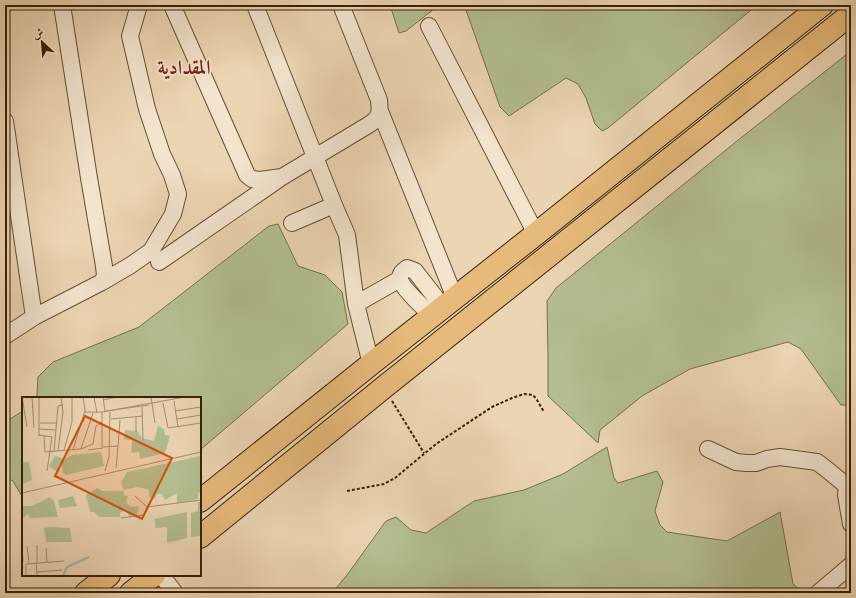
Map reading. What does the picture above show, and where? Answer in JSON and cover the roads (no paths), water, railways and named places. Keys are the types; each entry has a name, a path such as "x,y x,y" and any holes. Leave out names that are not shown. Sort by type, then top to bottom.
{"highway":[{"path":"201,500 822,5"},
{"path":"201,536 383,388 851,14"},
{"path":"86,593 108,576"},
{"path":"131,593 153,576"}],"street":[{"path":"62,5 104,266 105,276 102,282"},
{"path":"5,336 34,317 102,282 131,265 150,251 173,214 178,194 162,154 147,109 130,36 139,5"},
{"path":"172,5 247,175 260,180 282,176"},
{"path":"255,5 347,235 356,304 371,364"},
{"path":"341,5 379,100 380,111 443,307"},
{"path":"429,26 536,234"},
{"path":"159,262 282,176 370,124 378,118 380,111"},
{"path":"5,122 34,317"},
{"path":"292,223 334,205"},
{"path":"356,304 400,279 402,272 407,268 415,271 443,307"},
{"path":"708,449 736,462 756,463 767,458 780,457 818,462 849,485 846,495 851,524"},
{"path":"818,593 851,565"},
{"path":"162,576 175,593"}],"district":[{"name":"المقدادیة","path":"184,67"}]}
